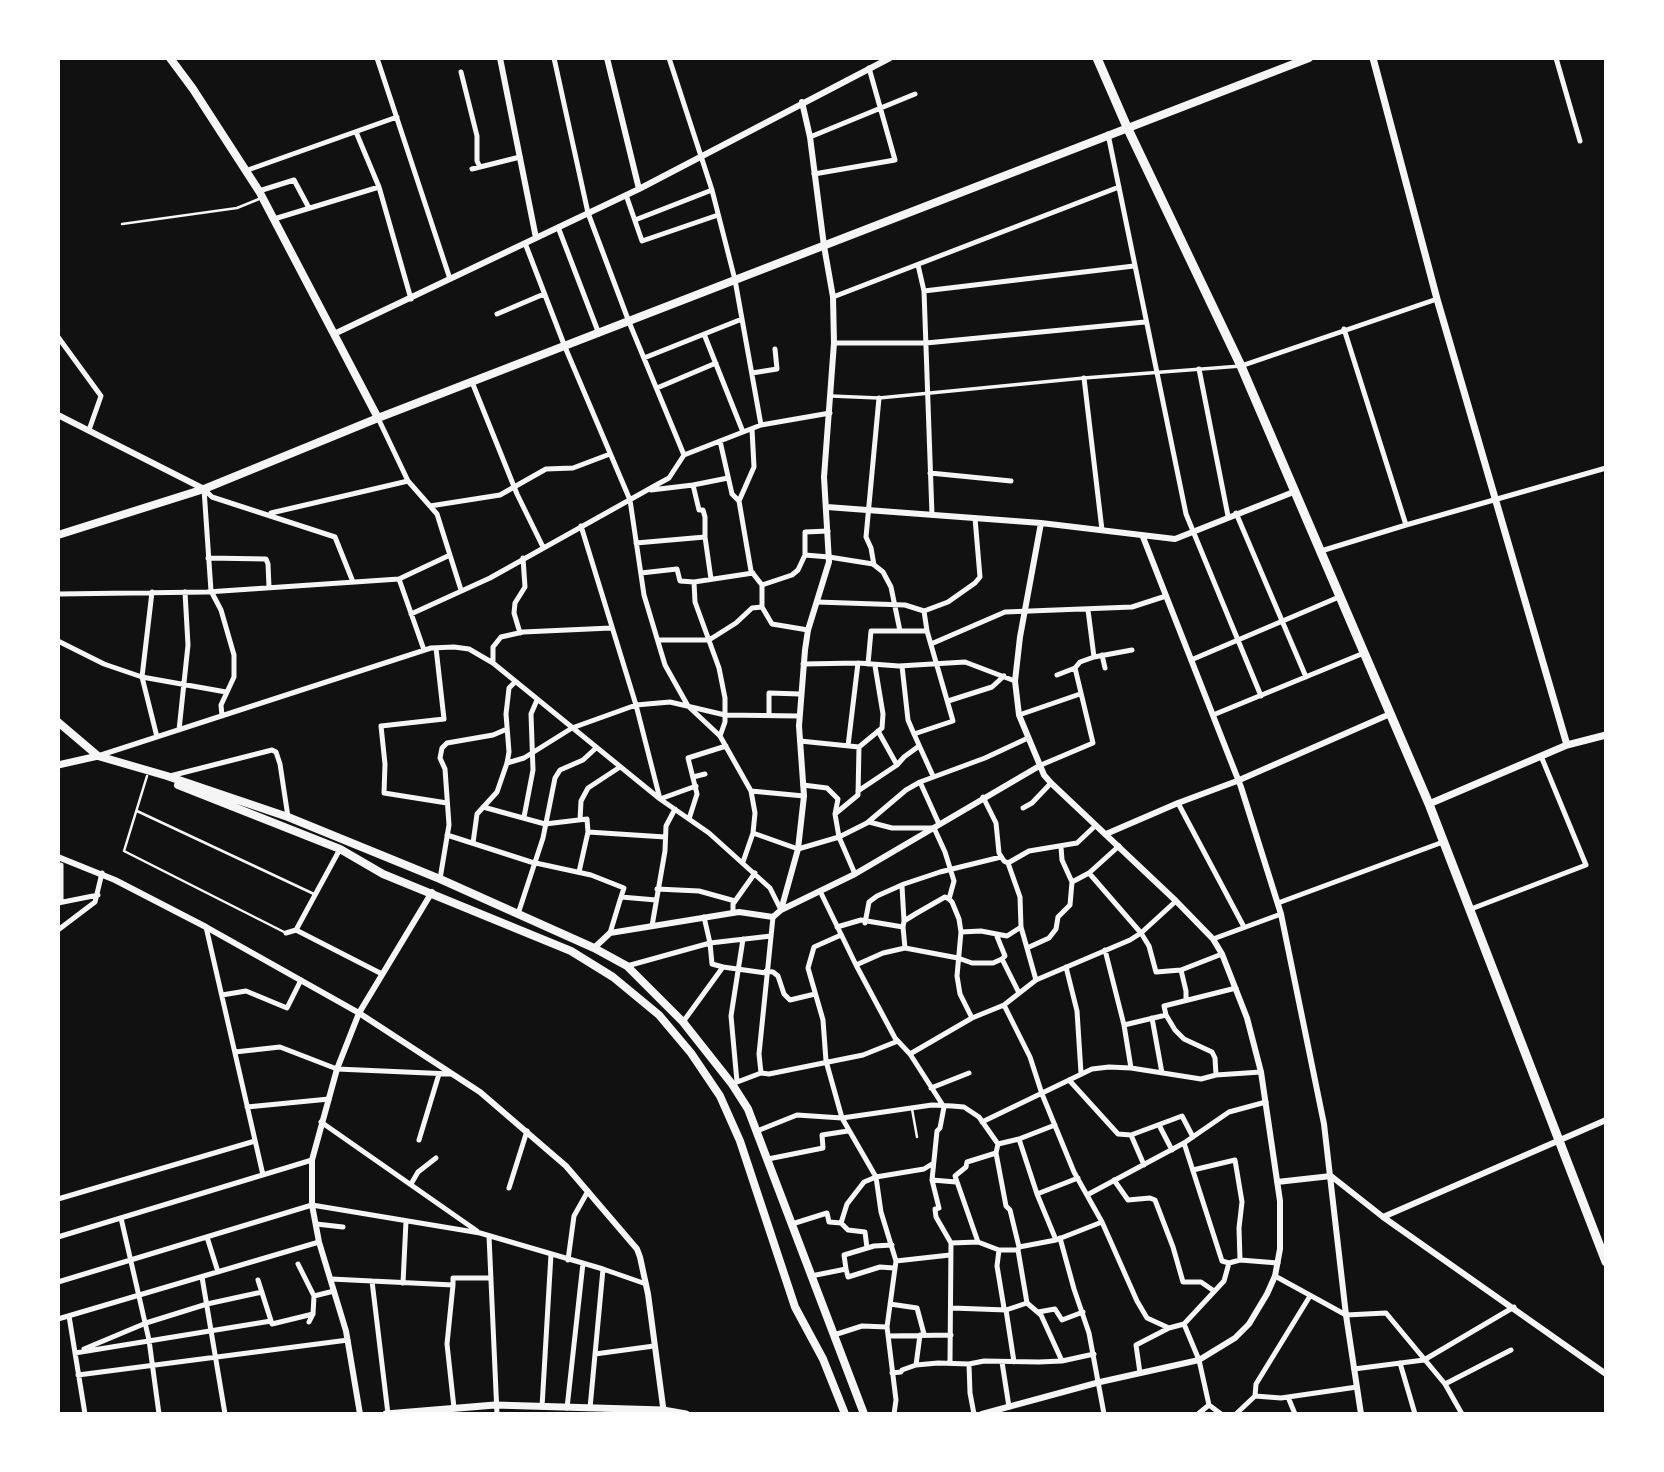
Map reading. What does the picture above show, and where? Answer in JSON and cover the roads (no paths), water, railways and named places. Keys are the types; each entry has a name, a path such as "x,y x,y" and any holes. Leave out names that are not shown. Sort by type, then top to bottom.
{"highway":[{"path":"1097,58 1241,366 1429,804 1605,1257"}],"main road":[{"path":"170,58 274,219 378,418"},
{"path":"58,535 204,489 378,418 1309,58"},
{"path":"1373,58 1437,299 1567,745"},
{"path":"58,722 94,756 340,849 383,874 571,951 613,977 659,1015 691,1054 720,1096 740,1140 795,1307 822,1359 845,1414"},
{"path":"1429,804 1567,745 1606,735"},
{"path":"58,765 94,756 167,776 288,817 440,879 594,948 627,966 683,1022 735,1083 768,1159 864,1414"},
{"path":"387,1414 495,1405 686,1414"}],"street":[{"path":"377,58 450,279"},
{"path":"500,58 536,238"},
{"path":"554,58 588,213 684,455"},
{"path":"607,58 639,189"},
{"path":"669,58 712,190 735,281 761,425"},
{"path":"334,334 639,189 890,58"},
{"path":"1556,58 1580,141"},
{"path":"814,174 895,160 882,106 869,68"},
{"path":"461,72 475,126 477,161 480,167"},
{"path":"810,137 915,94"},
{"path":"781,910 798,849 804,796 799,716 803,664 808,630 829,557 824,477 834,343 832,297 810,137 802,102"},
{"path":"245,171 397,117"},
{"path":"356,132 379,187 411,299"},
{"path":"1108,134 1186,514 1261,696"},
{"path":"472,169 520,157"},
{"path":"260,195 294,180 309,208"},
{"path":"274,219 379,187"},
{"path":"832,297 1119,187"},
{"path":"635,220 712,190"},
{"path":"626,195 642,241 718,215"},
{"path":"558,227 598,334"},
{"path":"524,243 630,500 644,595 665,665 688,706 720,736 751,791 755,813 753,833 743,862"},
{"path":"918,265 924,291 932,515"},
{"path":"924,291 1134,266"},
{"path":"497,314 544,294"},
{"path":"831,396 879,398 1241,366 1437,299"},
{"path":"644,358 742,319"},
{"path":"834,343 926,344 1146,322"},
{"path":"1344,329 1406,524"},
{"path":"704,334 743,432"},
{"path":"58,337 101,396 89,430"},
{"path":"752,373 777,369 775,349"},
{"path":"657,388 716,363"},
{"path":"1199,369 1228,516"},
{"path":"1084,378 1102,530"},
{"path":"472,382 543,547"},
{"path":"874,565 866,537 879,398"},
{"path":"411,614 490,578 669,478 684,455 761,425 830,413"},
{"path":"58,415 204,489 212,497 335,537 353,582"},
{"path":"378,418 408,481 437,514 461,590"},
{"path":"739,502 754,467 752,429"},
{"path":"720,441 732,494 739,502 753,573 762,584 762,607 772,624 808,630"},
{"path":"430,506 500,495 546,469 573,468 610,454"},
{"path":"1321,551 1406,524 1606,468"},
{"path":"930,473 1011,481"},
{"path":"648,490 728,478"},
{"path":"268,514 408,481"},
{"path":"693,485 698,510 703,510 705,517 711,579"},
{"path":"204,489 211,591 221,610 234,655 234,677 221,705 222,716"},
{"path":"827,507 1041,523 1175,539 1296,491"},
{"path":"1236,513 1306,677"},
{"path":"817,602 905,605 924,611 948,602 975,583 979,576 975,518"},
{"path":"982,1414 998,1412 1100,1382 1199,1360 1235,1338 1249,1324 1267,1294 1278,1263 1281,1215 1267,1102 1236,988 1222,954 1213,939 1176,901 1051,783 1019,715 1015,681 1020,637 1041,523"},
{"path":"581,526 636,705 660,799"},
{"path":"762,584 792,575 798,570 805,555 805,532 828,531"},
{"path":"636,543 705,537"},
{"path":"1143,537 1213,715 1281,914 1322,1114 1346,1315 1361,1414"},
{"path":"58,594 211,591 398,579 450,555"},
{"path":"805,555 874,565 883,572 891,587 900,631"},
{"path":"208,558 266,559 269,587"},
{"path":"520,633 514,613 515,603 524,591 523,558"},
{"path":"641,573 677,569 680,581 694,582 753,573"},
{"path":"398,579 424,650"},
{"path":"694,582 695,602 719,668 725,698 725,715 720,736"},
{"path":"524,591 534,589"},
{"path":"152,592 142,677 157,737"},
{"path":"179,730 188,645 185,592"},
{"path":"931,644 1005,612 1132,607 1166,596"},
{"path":"1191,660 1339,597"},
{"path":"658,640 709,640 736,624 752,608 762,607"},
{"path":"1088,610 1094,657"},
{"path":"914,734 953,721 927,631 924,611"},
{"path":"493,663 493,648 501,637 520,633 611,628"},
{"path":"800,741 859,747 882,728 883,714 872,665 871,631 927,631"},
{"path":"58,641 104,664 142,677 226,692"},
{"path":"94,756 424,650 454,647 469,649 493,663 660,799 709,833 755,873 769,888 781,910"},
{"path":"436,648 444,719 380,726 385,764 384,793 447,803"},
{"path":"1057,675 1094,657 1132,650"},
{"path":"1213,715 1364,653"},
{"path":"1102,655 1105,668"},
{"path":"803,664 858,663 902,666 972,663 1015,681"},
{"path":"848,746 858,663"},
{"path":"902,666 908,720 933,776"},
{"path":"761,1073 759,1054 773,917 781,910 855,874 1041,765 1093,743 1075,668"},
{"path":"948,701 992,687 1004,676"},
{"path":"473,843 477,814 497,792 507,763 509,688 515,681"},
{"path":"769,715 769,693 800,694"},
{"path":"1019,715 1080,694"},
{"path":"524,817 533,770 531,715 537,700"},
{"path":"507,763 533,754 572,728 636,705 670,702 725,715 799,716"},
{"path":"1106,834 1237,781 1390,714"},
{"path":"440,879 449,825 444,769 440,758 442,748 447,743 493,735 507,729"},
{"path":"878,731 897,765"},
{"path":"753,833 798,849 839,837 869,822 906,790 920,782 985,758 1028,738"},
{"path":"689,819 697,794 688,758 726,746"},
{"path":"858,791 897,765 919,746"},
{"path":"835,814 858,795 859,747"},
{"path":"518,914 544,838 555,778 560,770 583,760 596,748"},
{"path":"167,776 272,750 276,752 279,764 288,817"},
{"path":"1471,909 1587,866 1541,757"},
{"path":"580,820 581,801 588,788 620,767"},
{"path":"693,776 705,774"},
{"path":"920,782 954,881 949,899"},
{"path":"1023,808 1034,801 1051,783"},
{"path":"803,785 827,788 838,799 835,814 839,837 855,874"},
{"path":"660,799 696,786"},
{"path":"751,791 804,796"},
{"path":"984,797 996,823 1001,857 1008,863 1020,897 1021,927 1036,980"},
{"path":"1178,803 1244,928"},
{"path":"483,807 545,824 587,819 589,832 582,872"},
{"path":"652,926 665,851 666,826 675,809"},
{"path":"869,822 892,828 936,826"},
{"path":"1008,863 1029,851 1077,843 1095,826"},
{"path":"589,832 665,837"},
{"path":"447,835 534,862 582,872 624,888 610,933 594,948"},
{"path":"1278,903 1443,842"},
{"path":"1072,882 1089,873 1119,846"},
{"path":"1027,948 1049,938 1056,929 1058,917 1070,905 1072,882 1062,860 1060,847"},
{"path":"286,933 296,930 340,849"},
{"path":"864,923 869,902 877,896 976,862 1001,857"},
{"path":"98,895 60,902 60,862 102,873 206,927 359,1013 480,1092 566,1166 637,1249 646,1284 664,1412"},
{"path":"58,930 90,908 98,895 102,873"},
{"path":"733,913 733,904 755,873"},
{"path":"1089,873 1141,933 1149,946 1156,972 1181,970 1222,954"},
{"path":"902,886 905,948"},
{"path":"657,889 699,891 735,901"},
{"path":"820,891 856,965 898,1041 910,1054 944,1107 937,1131 932,1180 939,1208 935,1209 936,1217 951,1243 950,1362"},
{"path":"360,1414 348,1340 312,1205 312,1160 337,1069 359,1013 432,892"},
{"path":"621,897 656,901"},
{"path":"837,927 861,920 864,923 903,924 945,897 949,899 953,902 961,932 958,958 960,994 972,1018"},
{"path":"910,1054 972,1018 1004,1005 1036,980 1141,933 1176,901"},
{"path":"610,933 740,912 773,917"},
{"path":"1213,939 1281,914"},
{"path":"704,917 712,964 739,970 773,972 778,976 784,994 790,1000 815,994"},
{"path":"206,927 263,1175"},
{"path":"961,932 1007,936 1021,927"},
{"path":"296,930 382,974"},
{"path":"996,934 1005,956 1002,959"},
{"path":"841,935 814,947 808,968 823,1020 826,1061 842,1118 876,1177 881,1212 892,1245 895,1264 887,1327 896,1400 894,1414"},
{"path":"627,966 710,943 771,936"},
{"path":"743,939 731,1017 735,1083 761,1073 863,1055 898,1041"},
{"path":"856,965 883,953 905,948 972,963 1002,959"},
{"path":"1105,950 1124,1025 1131,1068"},
{"path":"1002,959 1019,993"},
{"path":"683,1022 723,967"},
{"path":"1066,967 1077,1011 1081,1073"},
{"path":"1181,970 1186,1000"},
{"path":"222,995 246,991 287,1008 301,980"},
{"path":"1216,1075 1212,1052 1185,1039 1175,1030 1164,1006 1236,988"},
{"path":"1004,1005 1030,1057 1042,1094 1078,1178 1147,1318 1169,1328"},
{"path":"1124,1025 1166,1015"},
{"path":"1152,1018 1161,1073"},
{"path":"234,1052 280,1047 337,1069 452,1074"},
{"path":"982,1122 1081,1073 1110,1067 1201,1079 1216,1075 1261,1072"},
{"path":"932,1088 968,1073"},
{"path":"419,1140 439,1074"},
{"path":"1069,1080 1118,1133 1131,1135 1182,1116 1193,1137"},
{"path":"247,1107 329,1099"},
{"path":"1087,1195 1184,1143 1229,1112 1267,1102"},
{"path":"757,1131 797,1115 842,1118 932,1105 964,1107 982,1122 998,1144 996,1153 1006,1206 1010,1210 1019,1248 1027,1303 1038,1312 1062,1361"},
{"path":"1383,1217 1606,1120"},
{"path":"321,1122 480,1233"},
{"path":"998,1144 1055,1125"},
{"path":"1159,1125 1172,1150"},
{"path":"509,1188 527,1131"},
{"path":"768,1159 823,1148 821,1135 848,1131"},
{"path":"1131,1135 1144,1165"},
{"path":"1019,1139 1037,1194 1058,1239 1083,1312 1100,1382 1104,1414"},
{"path":"58,1199 255,1141"},
{"path":"1184,1143 1222,1261 1278,1263"},
{"path":"978,1242 955,1176 967,1163 996,1153"},
{"path":"411,1184 418,1172 436,1158"},
{"path":"58,1237 312,1160"},
{"path":"1193,1170 1235,1160 1242,1202 1239,1228 1240,1260"},
{"path":"841,1223 847,1204 864,1182 876,1177 918,1171 933,1163"},
{"path":"1277,1182 1331,1176 1383,1217 1606,1374"},
{"path":"1037,1194 1078,1178"},
{"path":"932,1180 956,1182"},
{"path":"1114,1180 1128,1200 1154,1200 1173,1247 1183,1282 1200,1282 1214,1291"},
{"path":"568,1259 574,1216 588,1191"},
{"path":"58,1282 312,1205 480,1233 646,1284"},
{"path":"792,1224 827,1213 829,1222 841,1223 848,1230 865,1232 867,1248"},
{"path":"121,1218 146,1323 159,1414"},
{"path":"403,1283 405,1220"},
{"path":"951,1243 978,1242 999,1251 1058,1239 1102,1222"},
{"path":"316,1224 343,1227"},
{"path":"489,1236 497,1414"},
{"path":"207,1237 218,1272"},
{"path":"58,1319 320,1242"},
{"path":"892,1245 874,1245 844,1255 848,1276 880,1267 950,1255"},
{"path":"999,1251 997,1266 1014,1362"},
{"path":"542,1407 551,1254"},
{"path":"567,1408 583,1263"},
{"path":"1140,1373 1136,1345 1169,1328 1184,1324 1224,1280 1229,1263"},
{"path":"298,1264 314,1296 313,1314 309,1321"},
{"path":"590,1408 603,1269"},
{"path":"811,1276 846,1269"},
{"path":"1275,1276 1346,1315 1386,1313 1445,1384 1462,1414"},
{"path":"202,1277 225,1414"},
{"path":"454,1408 446,1344 453,1278 491,1278"},
{"path":"331,1279 453,1285"},
{"path":"258,1280 271,1321"},
{"path":"372,1281 387,1414"},
{"path":"314,1296 334,1291"},
{"path":"75,1353 146,1323 208,1304 262,1292"},
{"path":"1236,1414 1255,1396 1256,1384 1310,1296"},
{"path":"952,1308 1005,1309 1027,1303"},
{"path":"890,1304 917,1308 922,1334 916,1365"},
{"path":"1354,1368 1424,1360 1514,1307"},
{"path":"1038,1312 1055,1309 1062,1320 1083,1312"},
{"path":"75,1353 271,1321 272,1324 313,1314"},
{"path":"69,1316 85,1414"},
{"path":"1184,1324 1199,1360 1209,1405 1221,1414"},
{"path":"834,1335 862,1326 887,1327"},
{"path":"888,1336 951,1335"},
{"path":"78,1375 348,1340"},
{"path":"595,1354 654,1346"},
{"path":"1445,1384 1511,1350"},
{"path":"892,1373 916,1365 950,1362 969,1364 984,1360 1062,1361 1094,1354"},
{"path":"1002,1362 1009,1407"},
{"path":"1400,1363 1415,1414"},
{"path":"969,1364 974,1414"},
{"path":"1255,1396 1288,1397 1357,1388"},
{"path":"1288,1397 1296,1414"},
{"path":"1198,1414 1209,1405"}],"lane":[{"path":"122,224 237,208 260,195"},
{"path":"147,776 124,851 286,933"},
{"path":"137,811 316,895"},
{"path":"912,1108 917,1136"}]}
